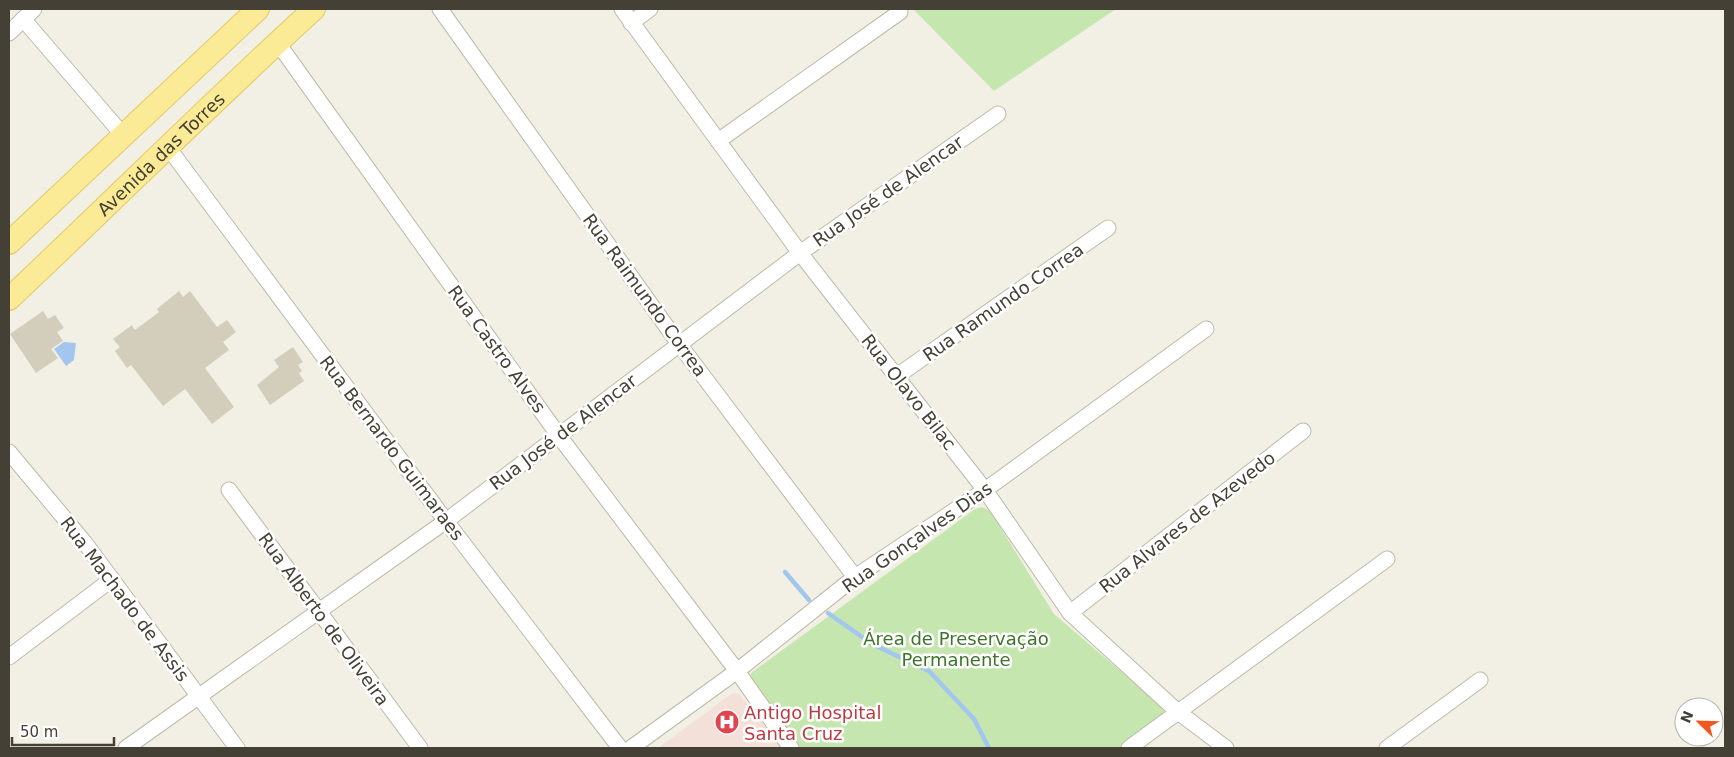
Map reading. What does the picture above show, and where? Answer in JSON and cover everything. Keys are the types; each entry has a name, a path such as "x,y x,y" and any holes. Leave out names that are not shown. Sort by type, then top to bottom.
{"main road":[{"path":"9,243 258,9"},
{"name":"Avenida das Torres","path":"9,299 120,194 167,146 314,9"}],"street":[{"name":"Rua Raimundo Correa","path":"440,9 679,344 855,577"},
{"name":"Rua Olavo Bilac","path":"622,9 800,253 985,490 1070,613 1178,712 1226,748"},
{"path":"631,22 650,9"},
{"path":"718,141 900,12"},
{"path":"9,33 28,14 123,136"},
{"name":"Rua Castro Alves","path":"277,42 559,436 737,671 792,748"},
{"name":"Rua José de Alencar","path":"126,748 446,521 800,253 998,114"},
{"name":"Rua Bernardo Guimaraes","path":"167,146 446,521 620,748"},
{"name":"Rua Ramundo Correa","path":"897,376 1108,228"},
{"name":"Rua Gonçalves Dias","path":"631,748 737,671 855,577 985,490 1206,329"},
{"name":"Rua Alvares de Azevedo","path":"1070,613 1303,431"},
{"name":"Rua Machado de Assis","path":"9,452 85,543 237,748"},
{"name":"Rua Alberto de Oliveira","path":"229,490 420,748"},
{"path":"1129,748 1387,559"},
{"path":"9,657 112,579"},
{"path":"1387,748 1480,680"}],"shaded area":[{"name":"Antigo Hospital Santa Cruz","path":"737,693 782,748 658,748 731,694"}],"green space":[{"path":"913,9 1116,9 994,91"},
{"name":"Área de Preservação Permanente","path":"982,507 990,511 1054,614 1160,705 1164,711 1163,717 1120,748 800,748 750,680 751,673 975,509"}],"water":[{"path":"64,342 76,343 74,360 66,366 54,349"}],"building":[{"path":"179,291 183,297 190,291 217,327 227,320 236,332 223,342 229,350 205,368 234,407 212,424 185,389 163,406 131,365 127,368 115,351 120,347 113,339 132,325 135,330 159,312 157,309"},
{"path":"43,311 48,319 55,315 64,328 57,332 63,341 51,349 58,358 36,373 10,334"},
{"path":"293,347 303,362 298,365 302,371 299,373 304,381 270,405 257,385 279,367 274,360"}],"waterway":[{"path":"785,572 809,600"},
{"path":"828,613 872,644 929,671 974,719 989,748"}],"place":[{"name":"Antigo Hospital Santa Cruz","path":"727,722"}]}
